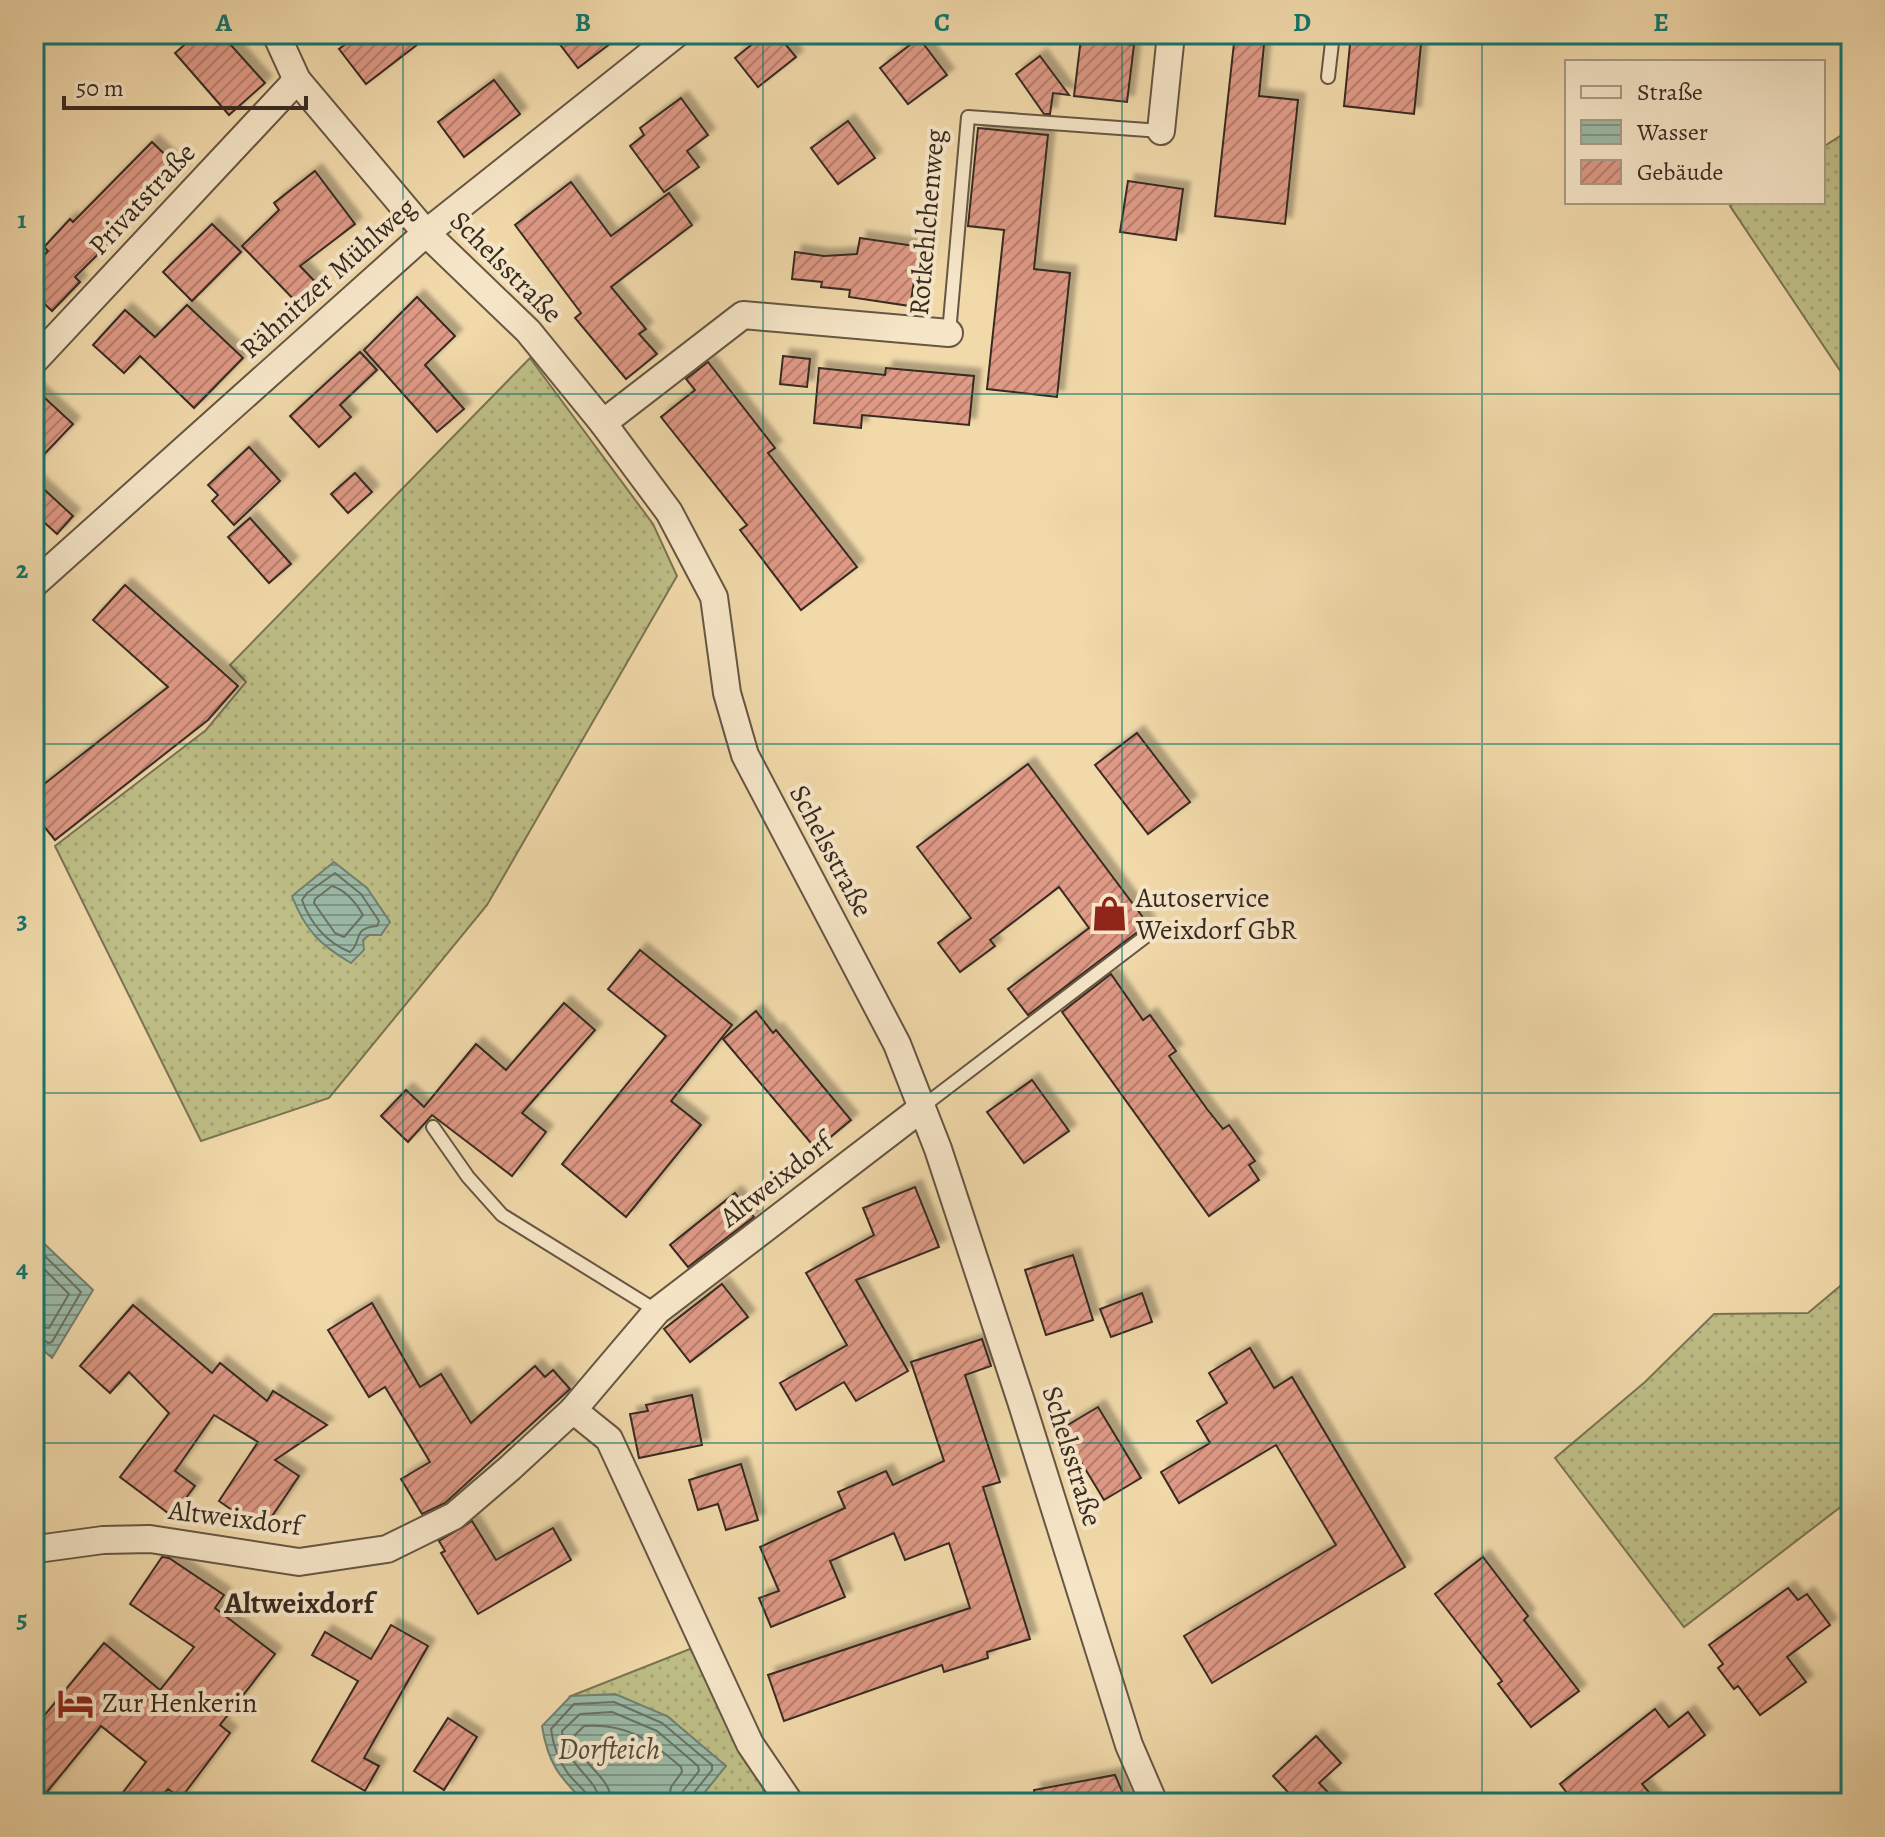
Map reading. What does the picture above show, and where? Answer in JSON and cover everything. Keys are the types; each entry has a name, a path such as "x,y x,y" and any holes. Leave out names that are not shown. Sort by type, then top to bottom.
{"street":[{"name":"Schelsstraße","path":"276,34 297,80 426,233 528,331 603,423 669,512 714,597 727,693 745,755 897,1044 922,1108 1017,1386 1129,1745 1154,1803"},
{"name":"Rähnitzer Mühlweg","path":"34,584 426,233 676,34"},
{"path":"1161,131 1171,34"},
{"name":"Privatstraße","path":"34,361 297,80"},
{"name":"Rotkehlchenweg","path":"603,423 743,315 949,333"},
{"name":"Altweixdorf","path":"34,1552 37,1549 103,1540 150,1539 299,1562 387,1549 454,1516 573,1410 657,1311 922,1108"},
{"path":"573,1410 609,1439 750,1744 790,1803"}],"lane":[{"path":"1328,77 1333,34"},
{"name":"Rotkehlchenweg","path":"949,333 968,117 1161,131"},
{"path":"922,1108 1158,927"},
{"path":"433,1127 468,1177 502,1215 657,1311"}],"green space":[{"path":"1851,129 1851,387 1730,206 1825,204 1825,146"},
{"path":"530,358 653,524 677,576 487,905 329,1098 201,1141 55,846 206,730 246,682 230,665"},
{"path":"1851,1277 1851,1499 1684,1627 1555,1458 1645,1382 1714,1314 1808,1313"},
{"path":"695,1647 778,1803 696,1803 725,1766 667,1716 571,1696"}],"water":[{"path":"334,862 367,888 390,922 381,935 369,935 363,940 364,950 351,963 315,936 292,896"},
{"path":"35,1235 93,1290 52,1358 34,1342"},
{"name":"Dorfteich","path":"615,1694 667,1716 726,1766 696,1803 585,1803 562,1777 551,1760 542,1726 571,1696"}],"building":[{"path":"197,34 221,34 265,83 229,115 175,53"},
{"path":"359,34 431,34 366,84 339,49"},
{"path":"552,34 623,34 578,68"},
{"path":"765,34 777,34 796,57 758,87 735,58"},
{"path":"1235,34 1265,34 1259,96 1298,100 1285,224 1215,216"},
{"path":"1351,34 1422,34 1414,114 1344,106"},
{"path":"919,38 947,75 908,104 880,68"},
{"path":"1081,38 1134,45 1127,102 1074,96"},
{"path":"1040,56 1069,95 1053,93 1050,114 1044,114 1016,74"},
{"path":"494,80 520,114 464,157 438,122"},
{"path":"681,98 708,135 687,151 699,167 664,192 630,146 644,135 640,128"},
{"path":"848,121 875,158 838,184 811,148"},
{"path":"978,128 1048,135 1034,269 1070,273 1057,397 987,389 1004,230 968,226"},
{"path":"152,142 182,171 75,277 80,282 52,311 34,294 34,265 48,251 44,247"},
{"path":"315,171 355,224 300,266 324,291 304,310 242,246 279,210 274,203"},
{"path":"1128,181 1183,189 1176,240 1120,232"},
{"path":"571,182 611,236 669,193 692,225 611,287 646,329 639,334 657,354 626,379 575,318 581,313 515,225"},
{"path":"212,224 241,252 192,301 163,272"},
{"path":"860,238 929,248 923,284 914,282 910,306 849,297 850,290 821,287 822,282 792,279 795,252 824,256 857,254"},
{"path":"417,297 455,336 425,365 464,409 437,432 364,350"},
{"path":"187,305 243,358 194,408 140,356 124,373 93,345 125,310 155,337"},
{"path":"360,352 377,370 340,405 351,417 319,447 290,416"},
{"path":"783,356 810,359 807,387 780,384"},
{"path":"708,362 775,448 768,453 857,567 801,610 740,530 747,525 661,417 695,390 686,379"},
{"path":"819,368 885,375 886,368 974,376 969,425 862,415 861,428 814,423"},
{"path":"34,388 73,424 34,465"},
{"path":"249,447 280,481 234,525 212,501 218,495 208,485"},
{"path":"355,473 372,492 348,513 331,494"},
{"path":"34,480 73,516 57,534 34,513"},
{"path":"250,518 291,564 269,583 228,537"},
{"path":"125,585 238,686 208,720 55,840 34,814 34,792 168,687 93,620"},
{"path":"1137,733 1190,802 1148,834 1095,765"},
{"name":"Autoservice Weixdorf GbR","path":"1028,764 1148,924 1028,1015 1008,989 1089,928 1059,887 990,940 995,946 960,972 938,943 971,918 917,847"},
{"path":"640,950 732,1025 671,1101 701,1125 626,1217 562,1164 666,1036 608,989"},
{"path":"1111,974 1143,1020 1150,1015 1176,1051 1169,1056 1207,1109 1223,1129 1229,1125 1255,1161 1249,1165 1259,1180 1209,1216 1062,1012"},
{"path":"564,1003 595,1030 522,1113 546,1132 512,1176 432,1115 408,1142 381,1116 406,1090 424,1107 476,1044 506,1070"},
{"path":"756,1011 773,1033 776,1030 851,1120 816,1149 723,1039"},
{"path":"1032,1080 1069,1131 1024,1163 987,1112"},
{"path":"915,1187 939,1247 856,1280 908,1371 856,1401 844,1382 796,1410 780,1383 847,1345 806,1273 874,1235 863,1208"},
{"path":"735,1193 754,1217 688,1267 670,1245"},
{"path":"1073,1255 1093,1320 1046,1335 1025,1270"},
{"path":"722,1284 748,1317 690,1362 664,1329"},
{"path":"1142,1293 1152,1322 1111,1337 1100,1309"},
{"path":"372,1303 420,1387 441,1374 471,1423 535,1366 545,1377 553,1370 570,1389 445,1503 422,1514 401,1479 430,1462 385,1387 369,1397 328,1330"},
{"path":"133,1305 212,1373 220,1363 267,1401 273,1391 327,1425 275,1460 299,1476 262,1531 219,1501 258,1442 214,1415 175,1471 195,1486 172,1516 120,1477 169,1413 129,1372 110,1393 80,1366"},
{"path":"982,1339 991,1366 965,1375 1000,1482 983,1487 1030,1639 987,1652 988,1658 944,1672 942,1665 784,1721 768,1675 970,1608 949,1543 905,1560 894,1533 830,1561 845,1597 771,1627 759,1598 779,1591 760,1547 845,1508 838,1492 886,1471 893,1485 944,1461 911,1362"},
{"path":"1250,1348 1274,1388 1292,1377 1405,1567 1212,1683 1184,1636 1336,1545 1276,1445 1179,1503 1161,1472 1210,1443 1197,1421 1227,1403 1209,1373"},
{"path":"692,1395 702,1445 639,1458 630,1414 648,1411 646,1405"},
{"path":"1098,1407 1141,1478 1104,1500 1061,1429"},
{"path":"741,1464 758,1520 726,1530 718,1504 698,1510 689,1480"},
{"path":"472,1521 496,1560 553,1528 571,1560 478,1614 441,1553 445,1551 439,1541"},
{"path":"162,1557 169,1558 224,1595 215,1608 275,1654 220,1725 230,1733 181,1798 168,1789 157,1803 115,1803 146,1762 101,1726 38,1803 34,1803 34,1728 104,1643 160,1690 194,1647 130,1604"},
{"path":"1483,1557 1528,1616 1524,1620 1579,1691 1531,1727 1498,1684 1502,1681 1435,1594"},
{"path":"1788,1588 1798,1600 1807,1594 1830,1625 1787,1657 1806,1682 1760,1715 1738,1686 1734,1689 1718,1668 1723,1664 1709,1645"},
{"path":"391,1625 428,1646 364,1758 379,1766 365,1791 312,1761 358,1681 312,1655 325,1632 371,1659"},
{"path":"1655,1709 1669,1727 1688,1712 1705,1735 1642,1784 1658,1803 1575,1803 1560,1784"},
{"path":"448,1718 477,1737 444,1790 414,1771"},
{"path":"1316,1736 1341,1763 1319,1783 1338,1803 1298,1803 1273,1776"},
{"path":"1115,1775 1127,1803 1035,1803 1034,1790"}],"place":[{"name":"Autoservice Weixdorf GbR","path":"1110,914"},
{"name":"Zur Henkerin","path":"76,1703"}],"district":[{"name":"Altweixdorf","path":"299,1603"}]}
